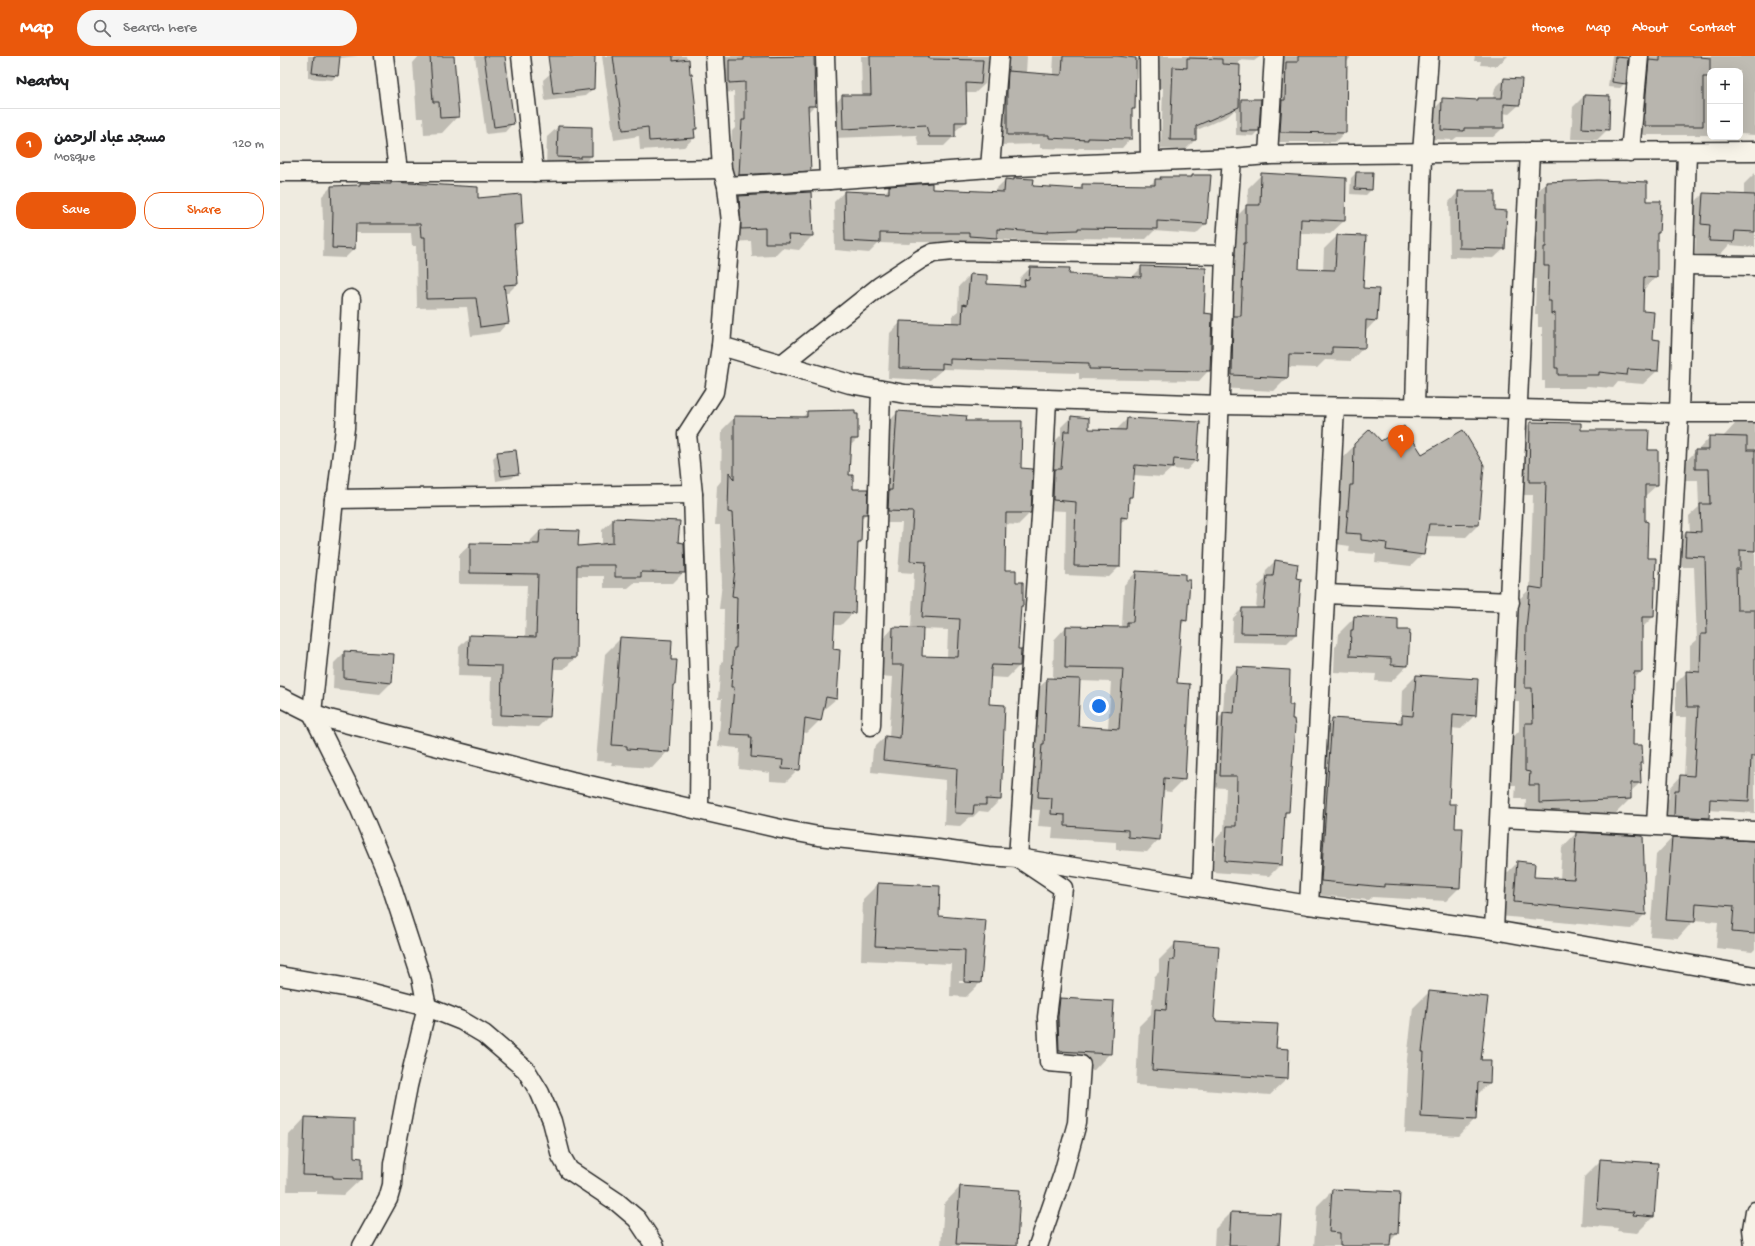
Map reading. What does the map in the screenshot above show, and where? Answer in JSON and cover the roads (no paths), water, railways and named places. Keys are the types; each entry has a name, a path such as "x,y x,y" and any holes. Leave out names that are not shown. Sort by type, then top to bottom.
{"street":[{"path":"384,56 398,171"},
{"path":"521,56 534,172"},
{"path":"699,809 700,715 693,494 687,434 714,392 721,346 731,222 724,177 715,56"},
{"path":"825,56 829,180"},
{"path":"990,168 999,56"},
{"path":"1149,56 1150,160"},
{"path":"1268,155 1274,56"},
{"path":"1415,407 1422,154 1429,56"},
{"path":"1630,152 1639,56"},
{"path":"280,172 534,172 829,180 990,168 1150,160 1232,158 1268,155 1755,151"},
{"path":"1494,930 1510,602 1516,409 1530,152"},
{"path":"1656,825 1679,413 1687,152"},
{"path":"1202,887 1225,255 1232,158"},
{"path":"782,364 880,286 921,259 933,253 953,251 1225,255"},
{"path":"1684,265 1755,266"},
{"path":"351,299 345,428 337,494 334,499 312,713 359,807 388,876 421,977 427,1007 408,1086 393,1164 392,1185 388,1199 362,1246"},
{"path":"721,346 850,384 904,394 1220,405 1755,413"},
{"path":"871,726 881,390"},
{"path":"1018,858 1042,501 1047,399"},
{"path":"1309,904 1326,594 1334,407"},
{"path":"334,499 693,494"},
{"path":"1326,594 1510,602"},
{"path":"280,697 312,713 330,719 572,781 818,836 988,856 1018,858 1309,904 1494,930 1755,976"},
{"path":"1500,818 1755,831"},
{"path":"1018,858 1062,888 1047,1017 1049,1062 1081,1065 1077,1123 1063,1174 1038,1246"},
{"path":"280,976 361,990 427,1007 462,1021 484,1034 526,1070 540,1093 552,1121 561,1156 569,1170 612,1198 637,1219 655,1246"},
{"path":"1754,1246 1752,1229 1755,1210"}],"place":[{"name":"مسجد عباد الرحمن","path":"1401,458"}]}
